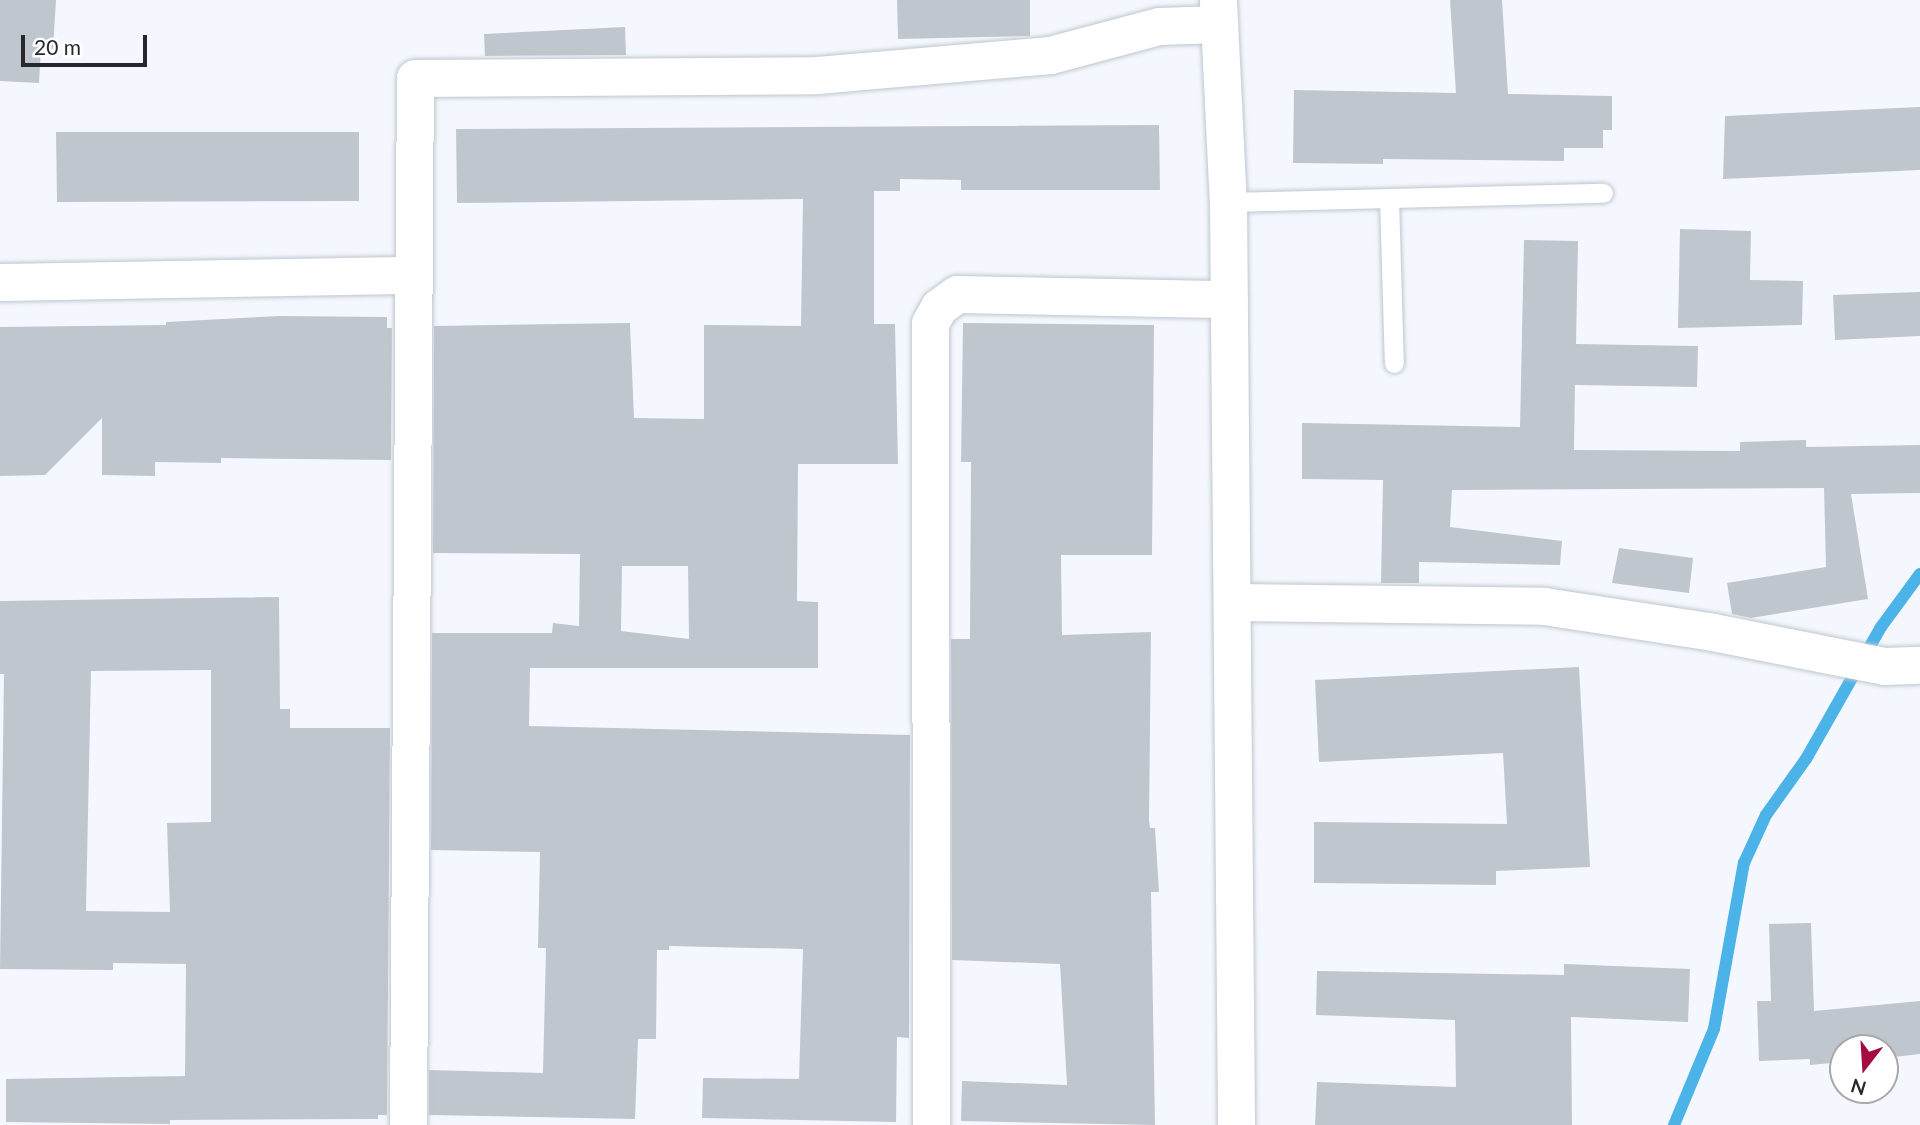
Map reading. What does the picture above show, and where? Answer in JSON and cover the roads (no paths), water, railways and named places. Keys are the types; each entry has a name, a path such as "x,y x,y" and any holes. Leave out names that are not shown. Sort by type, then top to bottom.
{"street":[{"path":"408,1125 414,736 411,275 415,78 817,75 1050,55 1218,12 1228,202 1234,602 1236,1125"},
{"path":"0,282 411,275"},
{"path":"931,1125 930,323 939,307 957,294 1229,299"},
{"path":"1234,602 1544,606 1713,632 1884,666 1920,665"}],"lane":[{"path":"1228,202 1603,193"},
{"path":"1389,199 1394,363"}],"waterway":[{"path":"1674,1125 1714,1029 1744,863 1766,815 1806,759 1881,627 1920,574"}]}
